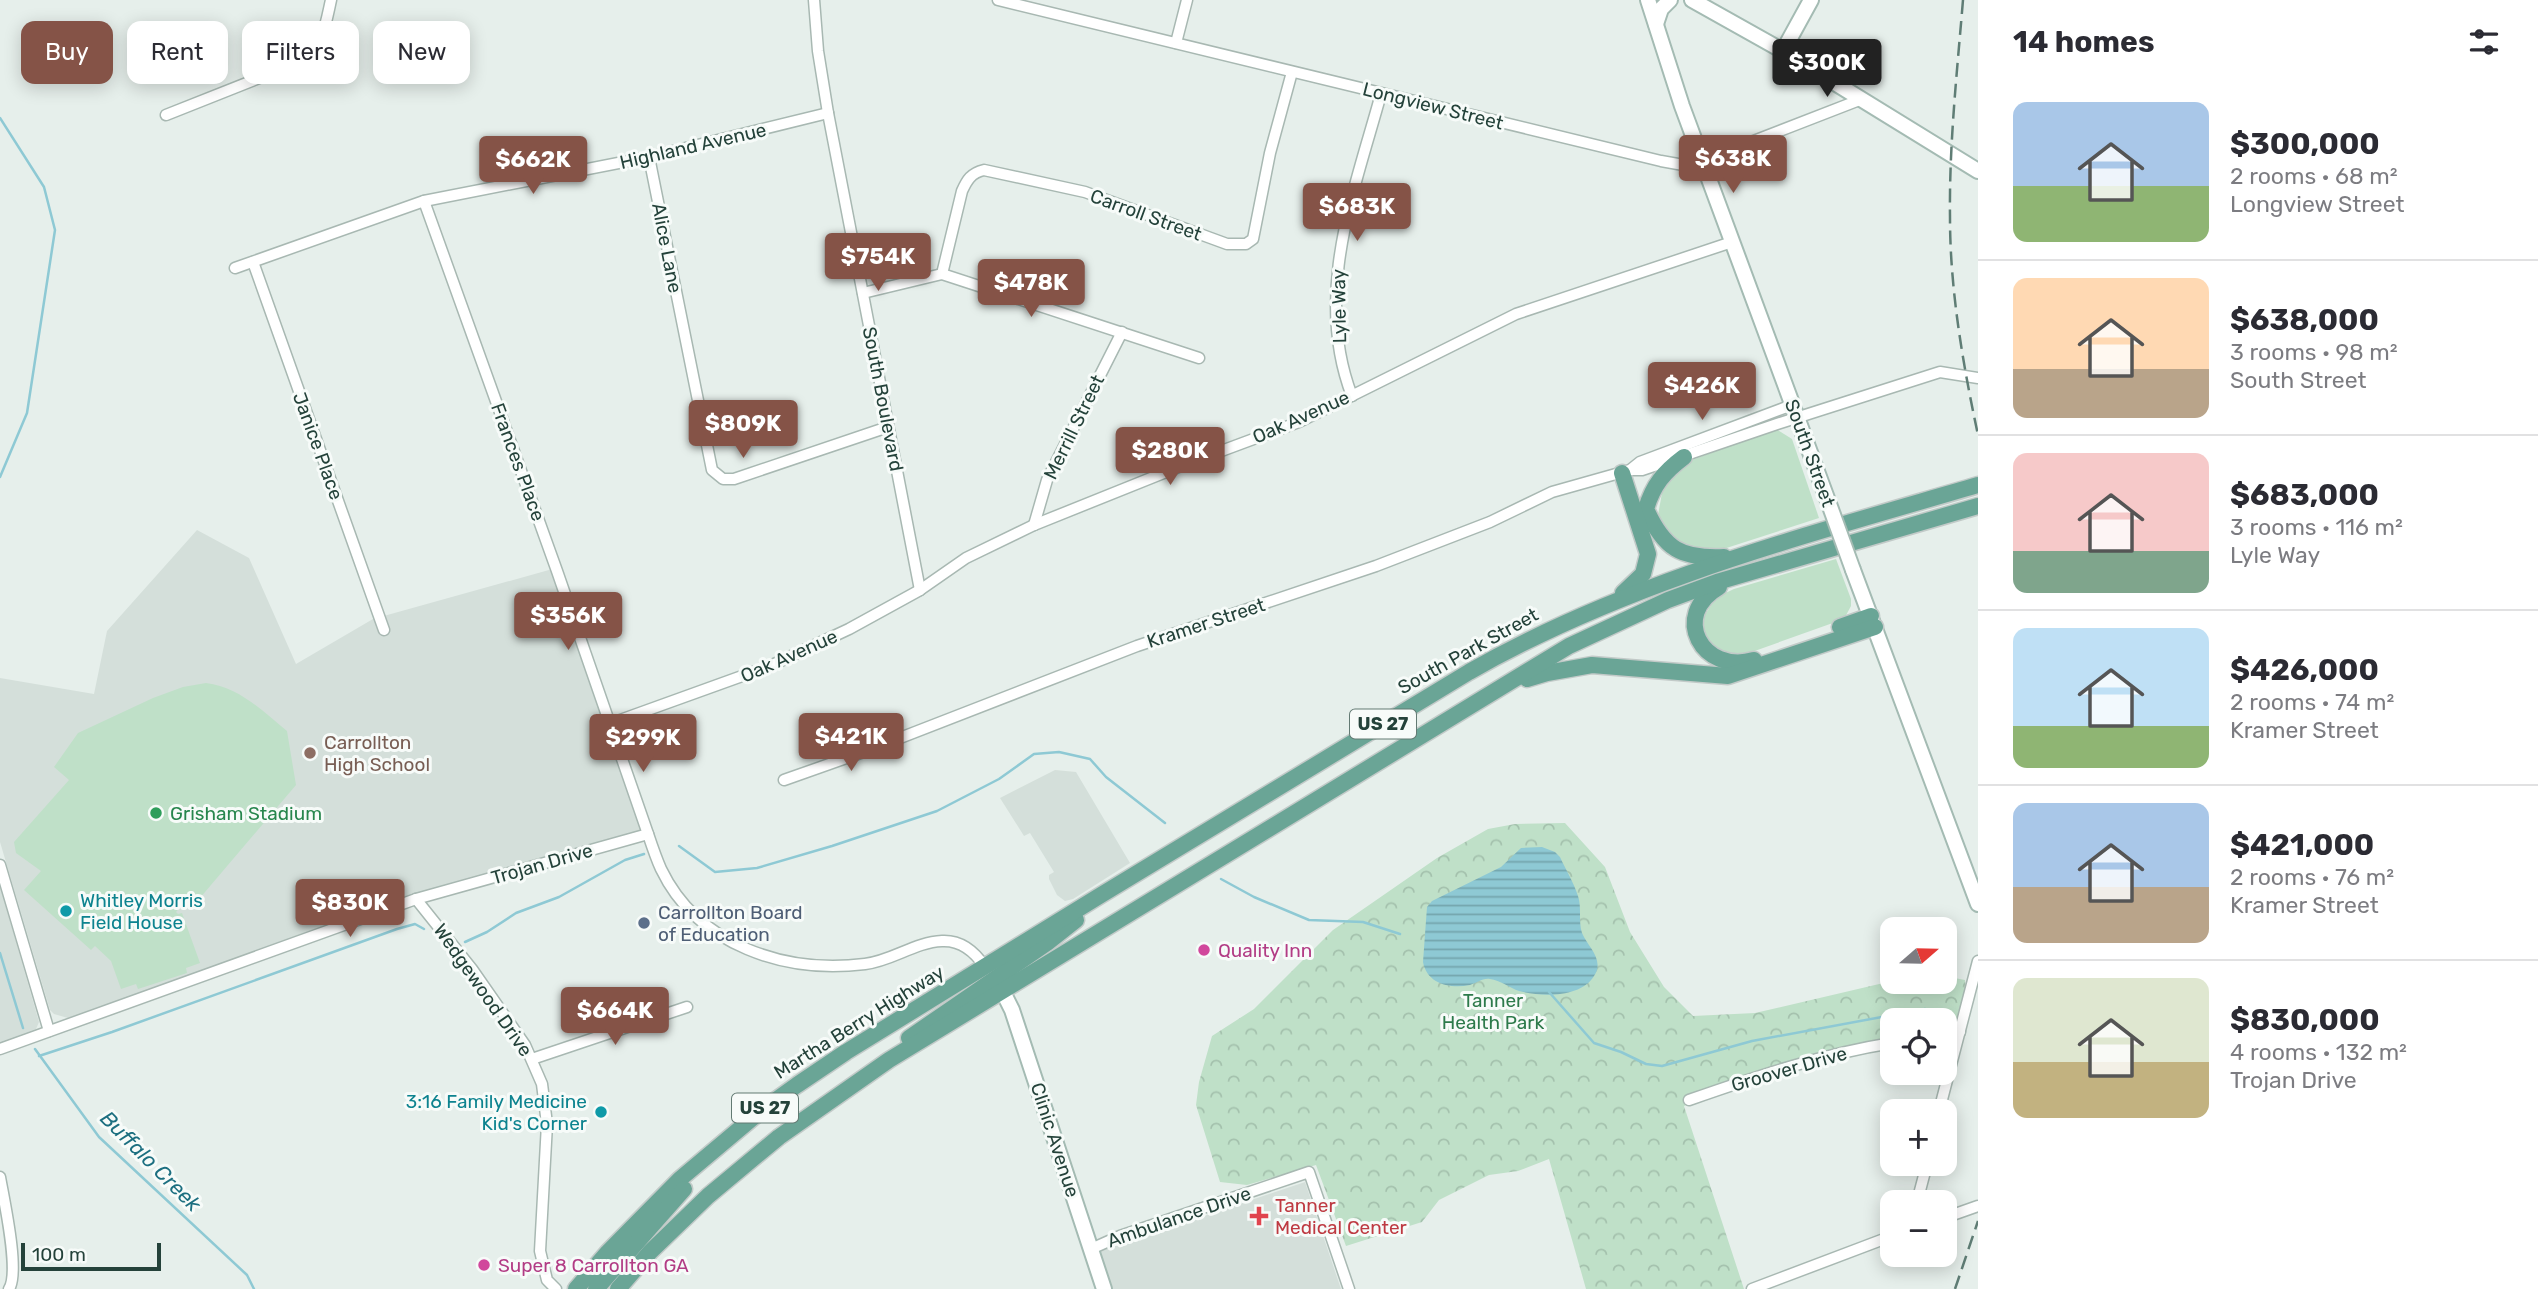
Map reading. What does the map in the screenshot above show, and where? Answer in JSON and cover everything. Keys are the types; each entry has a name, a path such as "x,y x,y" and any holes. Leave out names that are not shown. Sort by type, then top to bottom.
{"main road":[{"path":"1646,509 1658,480 1684,457"},
{"path":"1626,471 1660,535 1680,552 1700,558 1748,556"},
{"path":"1613,601 1639,580 1646,567 1648,554 1626,471"},
{"name":"South Park Street","path":"994,979 1094,900 1522,642 1613,601 1802,537 1978,485"},
{"name":"US 27","path":"618,1289 650,1252 708,1196 789,1130 892,1059 994,979 1308,806 1569,646 1668,600 1742,574 1978,506"},
{"path":"1742,574 1708,594 1701,601 1695,618 1699,641 1709,652 1722,660 1737,663 1751,660 1873,621"},
{"path":"1497,688 1547,673 1592,665 1728,676 1873,621"},
{"path":"1291,780 1308,806"},
{"name":"Martha Berry Highway","path":"576,1289 638,1221 701,1161 762,1110 797,1085 994,979"},
{"path":"596,1289 693,1180 701,1161"}],"street":[{"path":"166,115 313,55 331,0"},
{"name":"South Boulevard","path":"814,0 818,51 828,113 920,590"},
{"name":"Longview Street","path":"998,0 1689,166 1862,99"},
{"path":"1176,43 1187,0"},
{"name":"South Street","path":"1648,0 1702,161 1978,904"},
{"path":"1656,24 1661,9 1671,0"},
{"path":"1692,0 1783,51 1978,171"},
{"path":"1783,51 1811,0"},
{"name":"Carroll Street","path":"942,274 962,191 975,172 984,170 1085,192 1227,244 1246,244 1253,239 1270,153 1292,72"},
{"name":"Lyle Way","path":"1352,396 1339,349 1336,279 1344,228 1381,94"},
{"name":"Highland Avenue","path":"234,268 424,201 649,157 828,113"},
{"name":"Alice Lane","path":"649,157 712,470 723,479 734,479 888,427"},
{"name":"Frances Place","path":"424,201 648,834"},
{"name":"Oak Avenue","path":"609,724 769,666 849,629 920,590 966,558 1034,525 1299,422 1382,378 1516,314 1732,242"},
{"name":"Janice Place","path":"253,262 384,630"},
{"path":"863,293 942,274 1199,358"},
{"name":"Merrill Street","path":"1034,525 1047,480 1122,332"},
{"path":"1794,411 1940,372 1978,377"},
{"name":"Kramer Street","path":"784,780 869,750 1137,646 1389,561 1490,522 1552,492 1684,457 1794,411"},
{"name":"Kramer Street","path":"1626,471 1640,462 1794,411"},
{"path":"648,834 662,871 694,913 715,932 737,946 763,957 800,964 864,965 886,961 928,943 956,942 969,949 994,979"},
{"name":"Trojan Drive","path":"0,1049 416,899 648,834"},
{"path":"0,865 48,1031"},
{"name":"Wedgewood Drive","path":"416,899 472,970 532,1059 542,1087 547,1125 541,1260 547,1280 556,1289"},
{"path":"1942,1099 1978,961"},
{"name":"Clinic Avenue","path":"994,979 1012,1010 1104,1289"},
{"path":"532,1059 687,1007"},
{"name":"Groover Drive","path":"1689,1100 1763,1074 1880,1045"},
{"name":"Ambulance Drive","path":"1091,1249 1120,1236 1309,1172 1349,1289"},
{"path":"0,1177 14,1270 12,1286 9,1289"},
{"path":"1957,1213 1978,1206"},
{"path":"1752,1289 1880,1241"}],"shaded area":[{"name":"Carrollton High School","path":"197,530 249,558 296,664 373,619 556,568 648,834 356,921 68,1018 54,1014 50,1010 0,842 0,678 94,694 107,631"},
{"path":"1055,770 1076,772 1130,863 1073,899 1065,901 1057,895 1049,879 1049,875 1054,872 1030,833 1024,836 1000,798"},
{"path":"0,886 39,1022 36,1029 0,1042"},
{"name":"Tanner Medical Center","path":"1305,1182 1341,1289 1112,1289 1100,1251"}],"green space":[{"path":"1776,429 1792,439 1819,518 1714,552 1695,552 1663,532 1658,515 1662,493 1681,464"},
{"path":"1836,559 1851,599 1851,606 1844,619 1742,655 1717,650 1704,634 1701,621 1722,595 1734,589"},
{"name":"Grisham Stadium","path":"206,683 239,694 287,731 296,785 194,905 187,899 176,912 182,913 200,963 186,968 187,973 138,989 136,984 121,989 111,961 95,946 91,950 24,890 41,871 16,853 14,842 69,780 54,767 78,733 153,698 183,687"},
{"name":"Tanner Health Park","path":"1565,823 1605,867 1630,932 1664,987 1693,1016 1755,1013 1880,984 1880,994 1957,994 1957,978 1965,980 1960,1032 1957,1033 1957,1008 1880,1008 1880,1045 1789,1061 1684,1106 1744,1289 1586,1289 1549,1159 1518,1171 1489,1175 1439,1200 1422,1222 1346,1246 1316,1165 1247,1185 1220,1182 1196,1105 1199,1082 1212,1036 1254,1009 1333,930 1437,858 1488,829 1515,824"}],"water":[{"path":"1542,847 1560,857 1576,891 1582,933 1597,959 1594,976 1580,988 1549,995 1519,991 1490,979 1462,986 1447,985 1434,980 1423,962 1427,907 1432,901 1501,867 1521,848"}],"waterway":[{"name":"Buffalo Creek","path":"0,118 44,187 55,230 27,413 0,477"},
{"path":"679,846 715,872 757,868 937,811 999,779 1034,754 1059,752 1090,759 1106,777 1165,823"},
{"path":"465,942 487,932 516,913 559,897 625,860 644,854"},
{"path":"1221,879 1254,897 1309,920 1363,922 1400,934"},
{"path":"39,1056 397,929 415,924 424,929"},
{"name":"Buffalo Creek","path":"0,953 23,1028"},
{"path":"1549,992 1594,1043 1646,1064 1662,1066 1752,1041 1880,1017"},
{"name":"Buffalo Creek","path":"35,1049 99,1137 247,1275 254,1289"}],"railway":[{"path":"1963,0 1952,136 1951,245 1958,327 1978,435"},
{"path":"1955,1289 1978,1221"}],"place":[{"name":"Carrollton High School","path":"310,753"},
{"name":"Grisham Stadium","path":"156,813"},
{"name":"Whitley Morris Field House","path":"66,911"},
{"name":"Carrollton Board of Education","path":"644,923"},
{"name":"Quality Inn","path":"1204,950"},
{"name":"3:16 Family Medicine Kid's Corner","path":"601,1112"},
{"name":"Tanner Medical Center","path":"1259,1216"},
{"name":"Super 8 Carrollton GA","path":"484,1265"}]}
